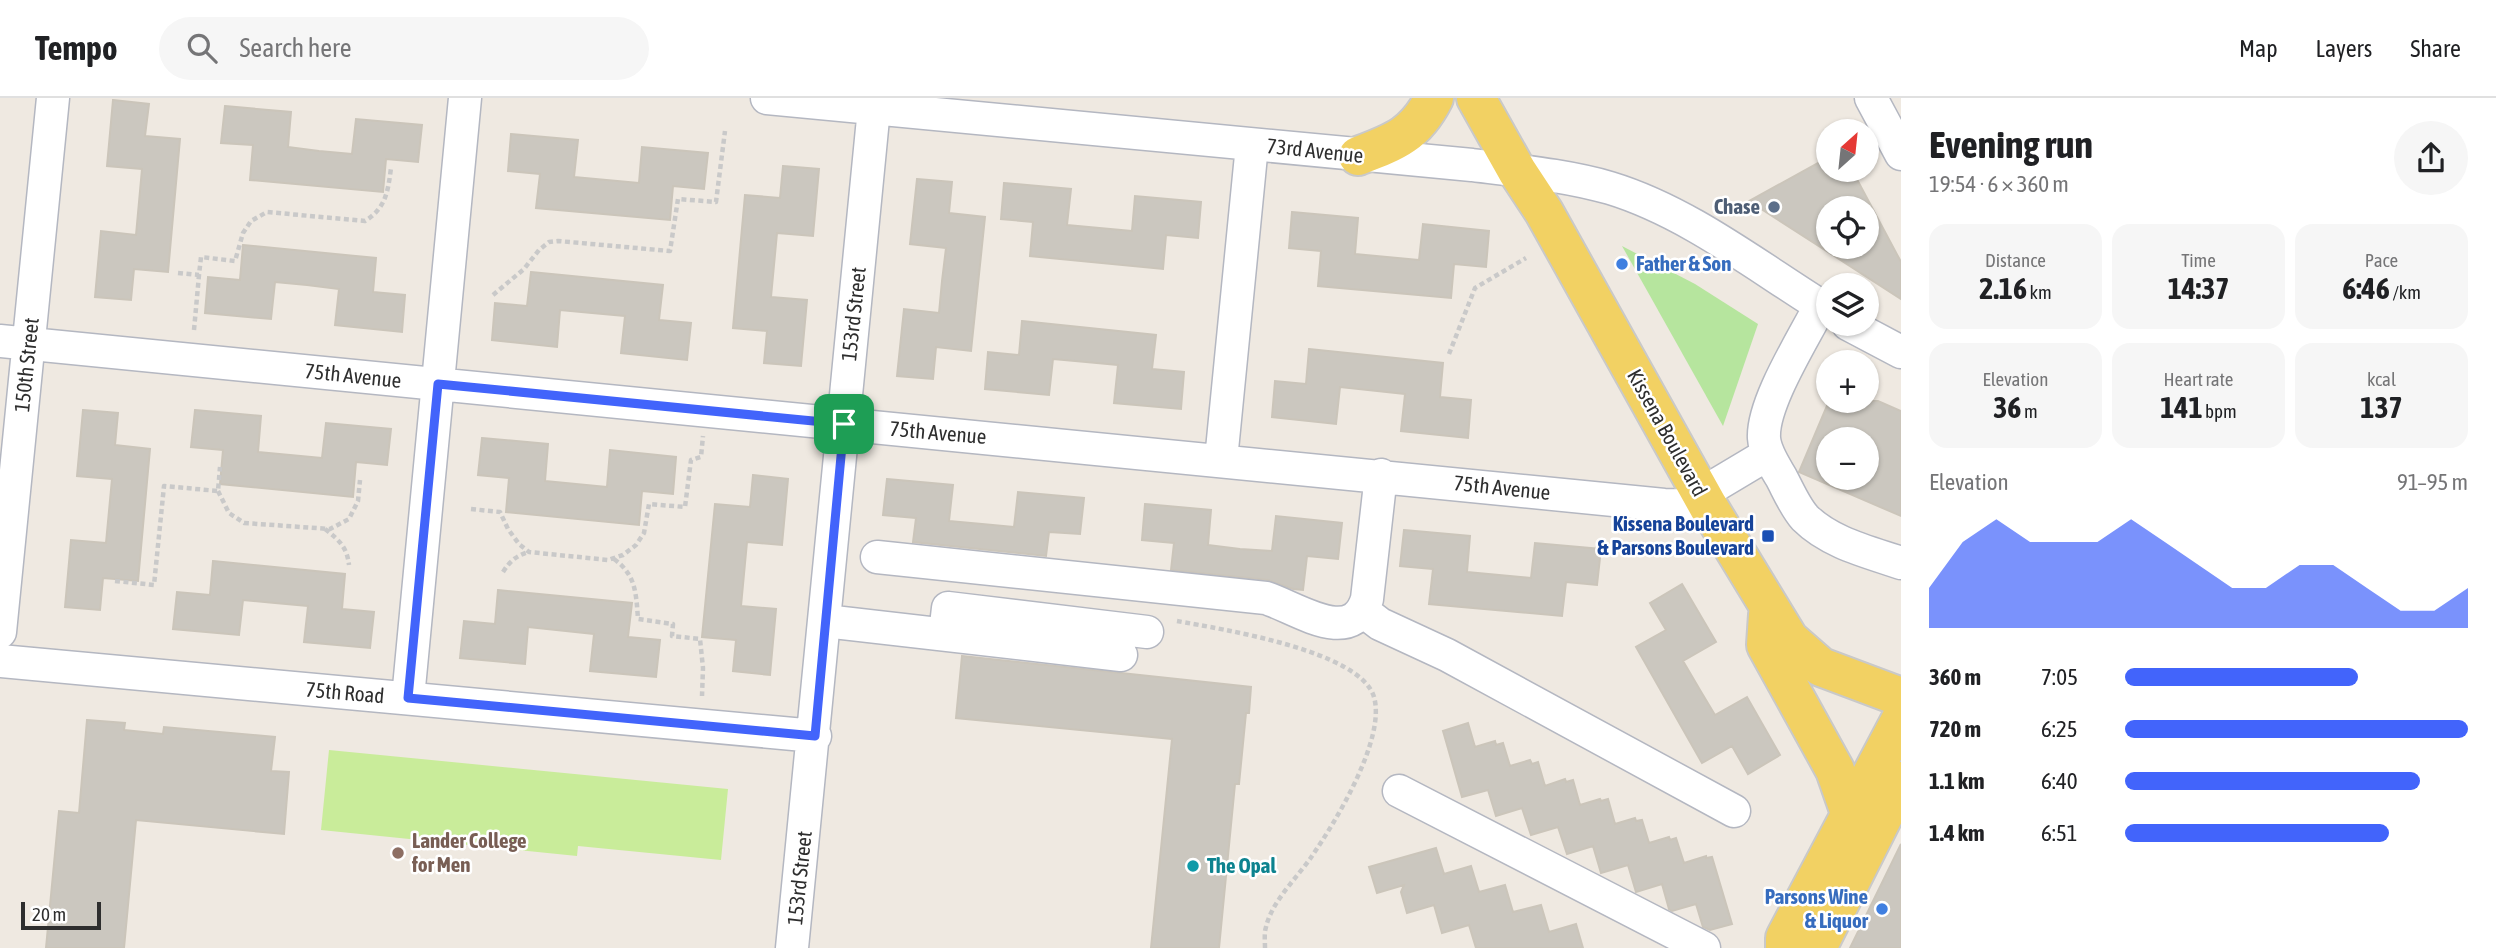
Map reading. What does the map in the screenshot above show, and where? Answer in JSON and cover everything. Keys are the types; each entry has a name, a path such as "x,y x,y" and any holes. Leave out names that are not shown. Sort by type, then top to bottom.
{"main road":[{"path":"1358,156 1412,131 1422,120 1434,98"},
{"name":"Kissena Boulevard","path":"1476,98 1517,171 1544,212 1705,500 1768,606"},
{"path":"1768,606 1790,639 1821,667 1901,697"},
{"path":"1768,606 1766,645 1835,770 1850,813"},
{"path":"1785,948 1785,938 1901,719"},
{"path":"1817,948 1901,781"}],"street":[{"name":"150th Street","path":"0,632 15,343 53,98"},
{"path":"408,698 465,98"},
{"name":"73rd Avenue","path":"768,98 875,103 1252,145 1472,165 1580,181 1612,189 1681,219 1816,304"},
{"path":"1871,98 1901,154"},
{"name":"153rd Street","path":"792,948 815,736 875,103"},
{"path":"1221,460 1252,145"},
{"path":"1816,322 1786,371 1769,410 1764,437 1768,454 1803,516 1817,527 1855,547 1901,563"},
{"path":"1871,336 1901,352"},
{"name":"75th Avenue","path":"15,343 1381,475 1664,505 1705,500"},
{"path":"1705,500 1768,454"},
{"path":"877,557 1266,598 1332,624 1346,623 1363,611 1370,583 1381,475"},
{"path":"945,634 948,608 1147,632"},
{"path":"1363,611 1380,624 1447,655 1734,811"},
{"path":"825,621 1121,655"},
{"name":"75th Road","path":"0,661 815,736"},
{"path":"1399,791 1704,948"}],"path":[{"path":"493,295 524,269 549,242 558,240 670,251 678,199 716,202 725,131"},
{"path":"194,330 201,257 235,261 243,233 251,221 267,212 365,221 382,207 387,197 391,168"},
{"path":"1448,354 1475,288 1527,258"},
{"path":"178,273 199,275"},
{"path":"503,572 517,555 529,552 608,560 623,555 636,545 643,533 649,504 685,508 691,460 701,457 703,435"},
{"path":"220,467 218,491 229,513 244,523 324,529 339,526 349,519 358,501 360,480"},
{"path":"115,581 154,585 164,486 218,491"},
{"path":"471,509 500,512 508,529 529,552"},
{"path":"324,529 340,541 347,551 349,565"},
{"path":"614,558 632,577 636,588 638,619 673,624 671,636 700,639 702,700"},
{"path":"1177,621 1249,635 1327,659 1351,669 1364,680 1373,695 1377,720 1363,764 1339,815 1276,904 1266,926 1265,948"}],"green space":[{"path":"1622,246 1695,284 1758,324 1723,426"},
{"path":"329,750 728,789 721,860 578,846 577,856 321,830"}],"building":[{"path":"113,100 149,104 145,136 180,139 168,272 134,269 131,300 95,297 101,231 136,235 142,169 107,166"},
{"path":"225,106 291,112 288,147 319,151 352,154 356,119 422,125 418,162 386,159 383,192 250,180 253,145 221,143"},
{"path":"511,134 578,140 574,177 639,183 642,147 708,153 704,189 673,186 670,220 536,208 540,174 508,171"},
{"path":"1816,164 1816,182 1858,182 1866,196 1816,196 1816,244 1749,201"},
{"path":"783,166 819,169 813,236 777,233 771,297 807,300 801,366 764,363 767,331 733,328 745,195 780,198"},
{"path":"917,179 952,182 949,213 985,217 971,351 936,347 933,379 897,376 904,309 939,313 946,248 910,244"},
{"path":"1004,183 1071,189 1067,225 1132,231 1135,196 1201,202 1198,238 1166,235 1163,269 1030,256 1033,222 1001,219"},
{"path":"1292,212 1358,218 1355,254 1419,260 1423,224 1489,231 1486,267 1454,264 1451,298 1318,286 1321,251 1289,248"},
{"path":"1879,221 1901,262 1901,299 1879,285 1879,273 1861,273 1839,259 1879,259"},
{"path":"243,245 376,258 373,292 405,295 402,332 335,325 339,289 307,285 275,282 271,319 205,313 208,277 240,280"},
{"path":"531,272 663,285 659,320 691,323 687,360 621,353 625,316 560,310 557,347 492,340 495,303 527,306"},
{"path":"1022,321 1156,335 1152,369 1184,372 1181,409 1114,403 1118,365 1053,359 1049,395 985,389 988,352 1019,355"},
{"path":"1309,349 1443,363 1440,397 1471,400 1468,438 1401,431 1405,394 1340,387 1336,424 1272,417 1275,381 1306,384"},
{"path":"1879,401 1901,411 1901,516 1841,490 1879,490 1879,427 1818,427 1824,413 1879,413"},
{"path":"83,410 118,413 115,445 150,449 138,581 103,578 100,610 65,607 71,540 106,543 112,479 77,476"},
{"path":"195,410 261,416 258,452 322,458 326,423 391,429 387,465 356,462 353,497 220,484 223,450 191,447"},
{"path":"1816,432 1816,479 1799,472"},
{"path":"482,438 548,444 545,481 607,487 610,450 676,457 673,494 642,491 639,525 506,512 509,478 478,475"},
{"path":"753,475 788,479 782,545 747,542 741,606 776,609 770,675 733,671 736,640 702,637 715,504 750,507"},
{"path":"887,479 953,485 949,521 1014,527 1018,492 1084,498 1080,534 1049,532 1046,556 913,542 916,518 883,515"},
{"path":"1145,504 1211,510 1208,545 1240,549 1272,551 1276,516 1342,523 1338,559 1307,556 1303,590 1268,580 1171,570 1174,543 1142,540"},
{"path":"1404,530 1470,536 1467,572 1531,578 1535,543 1601,549 1597,585 1566,582 1562,616 1429,604 1433,569 1400,566"},
{"path":"213,561 345,574 342,609 374,612 370,648 304,642 308,606 243,600 239,635 173,629 177,592 210,595"},
{"path":"1682,584 1716,642 1683,661 1715,715 1747,697 1780,755 1748,774 1732,746 1702,763 1636,647 1666,630 1650,603"},
{"path":"498,590 632,603 628,637 660,640 656,677 590,671 594,634 528,627 525,664 460,658 464,621 495,624"},
{"name":"The Opal","path":"962,656 1251,687 1239,784 1235,784 1219,948 1151,948 1172,739 956,718"},
{"path":"87,720 125,723 124,730 163,734 164,727 275,737 271,771 289,772 284,834 136,820 124,948 46,948 59,811 79,813"},
{"path":"1468,723 1475,747 1495,741 1496,745 1503,743 1510,766 1530,760 1532,764 1538,762 1545,786 1565,779 1566,782 1573,780 1580,805 1608,799 1615,824 1635,818 1636,821 1642,820 1649,843 1669,837 1670,840 1676,838 1684,863 1706,856 1712,857 1732,924 1710,930 1703,927 1696,904 1672,911 1669,909 1662,884 1636,892 1628,865 1601,873 1593,846 1567,854 1558,827 1531,835 1522,808 1496,816 1488,790 1462,797 1443,731"},
{"path":"1901,844 1901,948 1850,948"},
{"path":"1436,848 1444,874 1471,866 1479,892 1505,885 1513,912 1541,905 1549,932 1576,924 1583,948 1476,948 1469,925 1442,933 1434,905 1407,913 1401,892 1404,885 1377,893 1369,867"}],"place":[{"name":"Chase","path":"1774,207"},
{"name":"Father & Son","path":"1622,264"},
{"name":"Kissena Boulevard & Parsons Boulevard","path":"1768,536"},
{"name":"Lander College for Men","path":"398,853"},
{"name":"The Opal","path":"1193,866"},
{"name":"Parsons Wine & Liquor","path":"1882,909"}],"route":[{"path":"438,384 844,424 815,736 408,698 438,384"}]}
